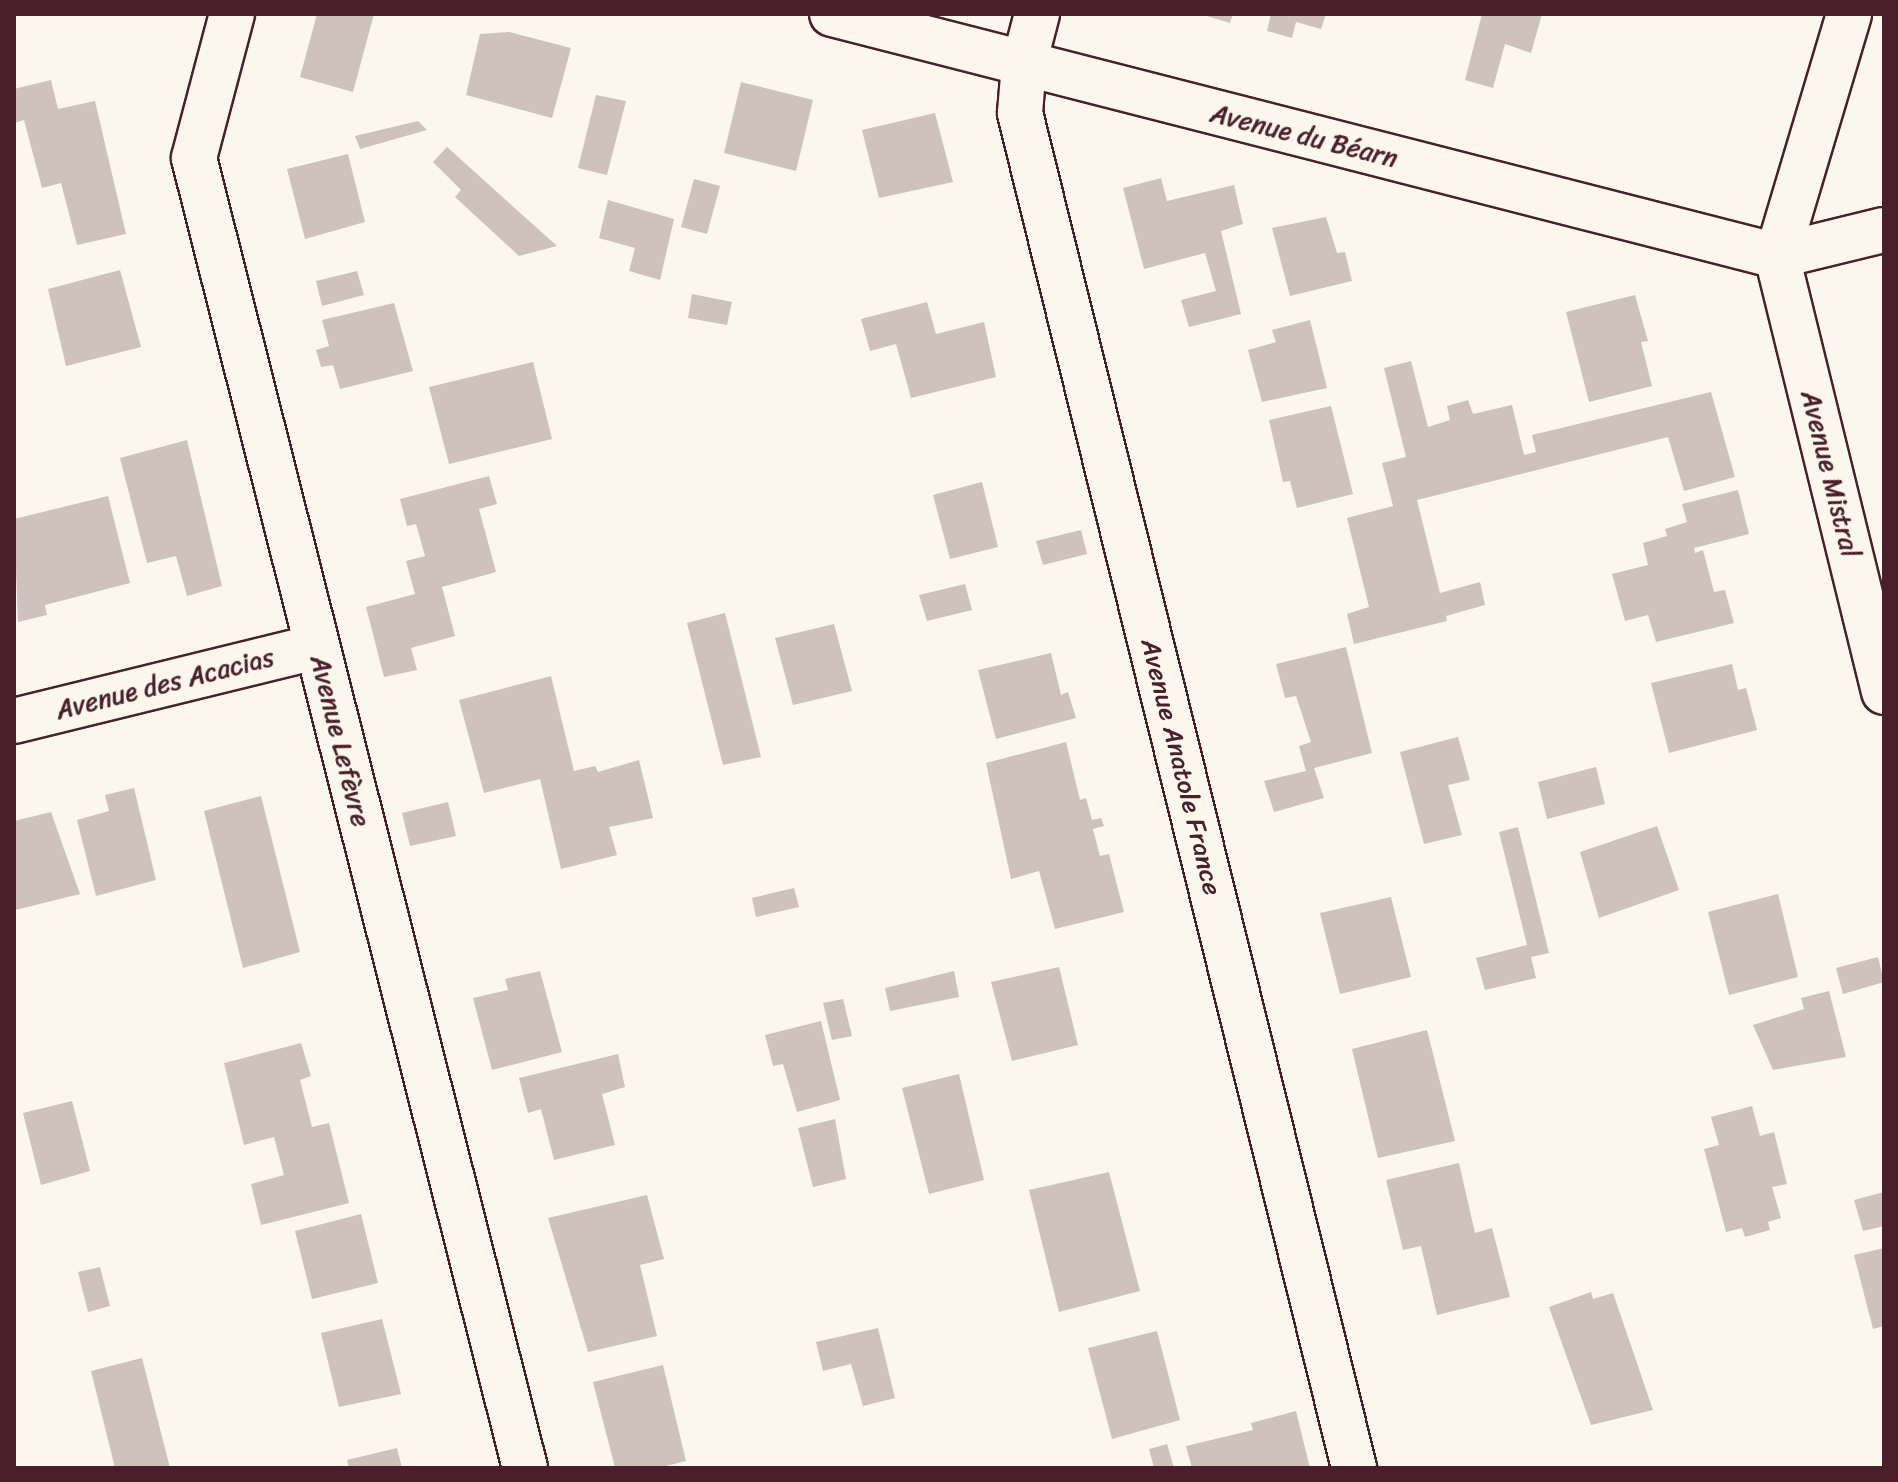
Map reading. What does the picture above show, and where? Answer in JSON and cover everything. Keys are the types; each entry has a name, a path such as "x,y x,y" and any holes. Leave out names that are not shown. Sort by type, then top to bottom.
{"street":[{"name":"Avenue Lefèvre","path":"232,14 194,158 315,647 525,1468"},
{"name":"Avenue du Béarn","path":"832,14 1777,256"},
{"name":"Avenue Anatole France","path":"1037,14 1024,64 1020,113 1354,1468"},
{"path":"1777,256 1849,14"},
{"path":"1777,256 1884,230"},
{"name":"Avenue Mistral","path":"1777,256 1884,692"},
{"name":"Avenue des Acacias","path":"14,721 315,647"}],"building":[{"path":"317,14 374,14 353,92 300,77"},
{"path":"1200,14 1233,14 1230,23"},
{"path":"1271,14 1326,14 1321,29 1296,22 1292,38 1267,31"},
{"path":"1482,14 1542,14 1531,53 1505,44 1493,88 1465,80"},
{"path":"509,32 571,48 552,118 466,95 480,34"},
{"path":"51,80 58,109 95,101 126,234 77,245 61,183 42,188 24,120 14,123 14,89"},
{"path":"741,82 813,100 796,171 724,153"},
{"path":"596,95 626,101 607,175 578,168"},
{"path":"935,113 953,182 879,198 862,130"},
{"path":"418,121 427,130 360,149 355,136"},
{"path":"447,147 557,246 519,256 455,197 461,190 433,162"},
{"path":"348,154 365,222 305,239 287,169"},
{"path":"1161,178 1167,201 1234,185 1243,224 1221,231 1241,314 1189,327 1181,300 1216,291 1205,253 1144,269 1123,188"},
{"path":"694,179 720,186 707,234 681,227"},
{"path":"608,200 674,219 660,280 629,271 635,248 599,238"},
{"path":"1326,217 1337,253 1345,252 1352,281 1290,296 1272,228"},
{"path":"120,270 141,347 66,366 48,289"},
{"path":"357,271 364,295 322,306 316,281"},
{"path":"692,294 732,302 727,325 688,318"},
{"path":"1635,295 1648,341 1641,342 1652,386 1589,402 1566,312"},
{"path":"927,302 936,334 984,322 996,377 911,398 896,344 870,351 861,319"},
{"path":"394,303 413,371 340,389 333,365 321,367 316,350 329,346 322,320"},
{"path":"1310,320 1327,388 1262,402 1248,350 1276,342 1272,330"},
{"path":"1411,361 1428,427 1450,420 1447,406 1468,400 1473,414 1512,405 1524,455 1536,452 1532,435 1711,392 1735,477 1684,491 1668,437 1417,500 1440,593 1480,582 1485,605 1446,616 1447,621 1354,644 1347,614 1369,607 1347,518 1393,506 1382,463 1406,457 1384,368"},
{"path":"533,362 552,439 449,464 429,387"},
{"path":"1331,406 1353,494 1297,508 1290,481 1283,482 1269,420"},
{"path":"187,440 222,586 187,596 176,556 147,563 120,458"},
{"path":"489,476 497,504 479,509 496,572 442,587 455,636 411,648 417,670 384,677 366,607 415,594 406,561 425,556 416,524 407,526 400,499"},
{"path":"982,482 998,547 950,559 933,495"},
{"path":"1738,490 1749,534 1694,548 1695,553 1703,550 1714,592 1725,590 1734,623 1656,642 1648,615 1625,621 1612,574 1648,565 1643,543 1667,536 1665,529 1687,522 1682,504"},
{"path":"108,496 130,583 45,605 47,615 18,622 14,519"},
{"path":"1081,530 1087,554 1043,565 1036,541"},
{"path":"965,584 972,610 927,621 919,595"},
{"path":"725,613 761,757 723,765 687,623"},
{"path":"834,624 852,691 793,705 775,638"},
{"path":"1346,647 1372,753 1314,768 1324,798 1274,812 1264,781 1306,771 1299,746 1311,742 1296,696 1285,698 1276,664"},
{"path":"1051,653 1061,695 1068,692 1076,718 996,739 978,670"},
{"path":"1732,664 1738,690 1746,688 1757,730 1669,753 1651,683"},
{"path":"551,676 574,771 595,766 598,772 639,760 653,818 609,827 617,855 561,869 540,779 484,793 459,700"},
{"path":"1458,737 1470,780 1448,785 1462,835 1424,844 1400,752"},
{"path":"1066,742 1080,800 1086,798 1092,820 1101,818 1104,826 1093,829 1100,856 1109,854 1124,912 1055,929 1039,871 1011,879 986,763"},
{"path":"1596,767 1605,804 1547,819 1538,782"},
{"path":"134,788 156,880 96,896 77,820 109,811 105,795"},
{"path":"261,796 300,952 243,968 204,811"},
{"path":"448,802 456,836 410,846 402,813"},
{"path":"51,812 80,894 15,910 14,821"},
{"path":"1657,826 1679,890 1599,918 1580,852"},
{"path":"1518,827 1549,953 1531,957 1536,978 1485,990 1476,958 1527,945 1499,832"},
{"path":"794,888 799,907 756,917 752,898"},
{"path":"1778,894 1798,977 1729,995 1708,912"},
{"path":"1391,897 1411,977 1340,994 1320,913"},
{"path":"1878,957 1884,982 1843,994 1836,968"},
{"path":"1059,967 1078,1045 1012,1061 991,982"},
{"path":"540,971 562,1052 492,1070 473,998 508,990 505,979"},
{"path":"954,971 959,997 890,1011 885,988"},
{"path":"1829,991 1846,1057 1773,1070 1753,1025 1804,1009 1801,998"},
{"path":"843,999 852,1036 832,1040 823,1003"},
{"path":"821,1021 840,1100 797,1112 783,1064 773,1066 765,1035"},
{"path":"1427,1030 1455,1141 1378,1158 1352,1049"},
{"path":"301,1043 311,1076 300,1080 312,1127 329,1123 349,1203 261,1225 251,1184 284,1175 274,1137 244,1145 224,1063"},
{"path":"618,1054 625,1087 602,1094 615,1145 554,1160 541,1109 528,1113 519,1078"},
{"path":"959,1074 984,1180 929,1194 902,1088"},
{"path":"72,1101 90,1171 41,1185 23,1113"},
{"path":"1752,1106 1760,1136 1774,1132 1787,1184 1772,1187 1781,1218 1768,1222 1770,1230 1745,1237 1742,1228 1726,1232 1704,1149 1719,1145 1711,1117"},
{"path":"835,1119 846,1179 813,1187 798,1128"},
{"path":"1459,1163 1475,1233 1492,1228 1510,1297 1437,1315 1421,1246 1403,1250 1386,1180"},
{"path":"1109,1172 1140,1291 1059,1312 1029,1190"},
{"path":"1884,1192 1884,1226 1863,1231 1854,1200"},
{"path":"647,1195 664,1259 640,1265 657,1336 588,1352 548,1218"},
{"path":"361,1214 378,1283 312,1299 295,1231"},
{"path":"1884,1248 1884,1326 1873,1329 1854,1255"},
{"path":"100,1267 110,1306 88,1312 78,1272"},
{"path":"1591,1292 1593,1299 1613,1293 1653,1410 1591,1425 1549,1307"},
{"path":"382,1319 401,1394 339,1407 321,1333"},
{"path":"878,1328 895,1398 863,1406 851,1364 823,1371 816,1342"},
{"path":"1157,1331 1180,1420 1112,1439 1088,1348"},
{"path":"142,1358 170,1468 115,1468 91,1371"},
{"path":"663,1365 686,1461 658,1468 615,1468 593,1382"},
{"path":"1296,1411 1310,1468 1192,1468 1186,1446 1253,1430 1251,1423"},
{"path":"1167,1444 1174,1468 1154,1468 1149,1449"},
{"path":"397,1448 402,1468 349,1468 347,1460"}]}
